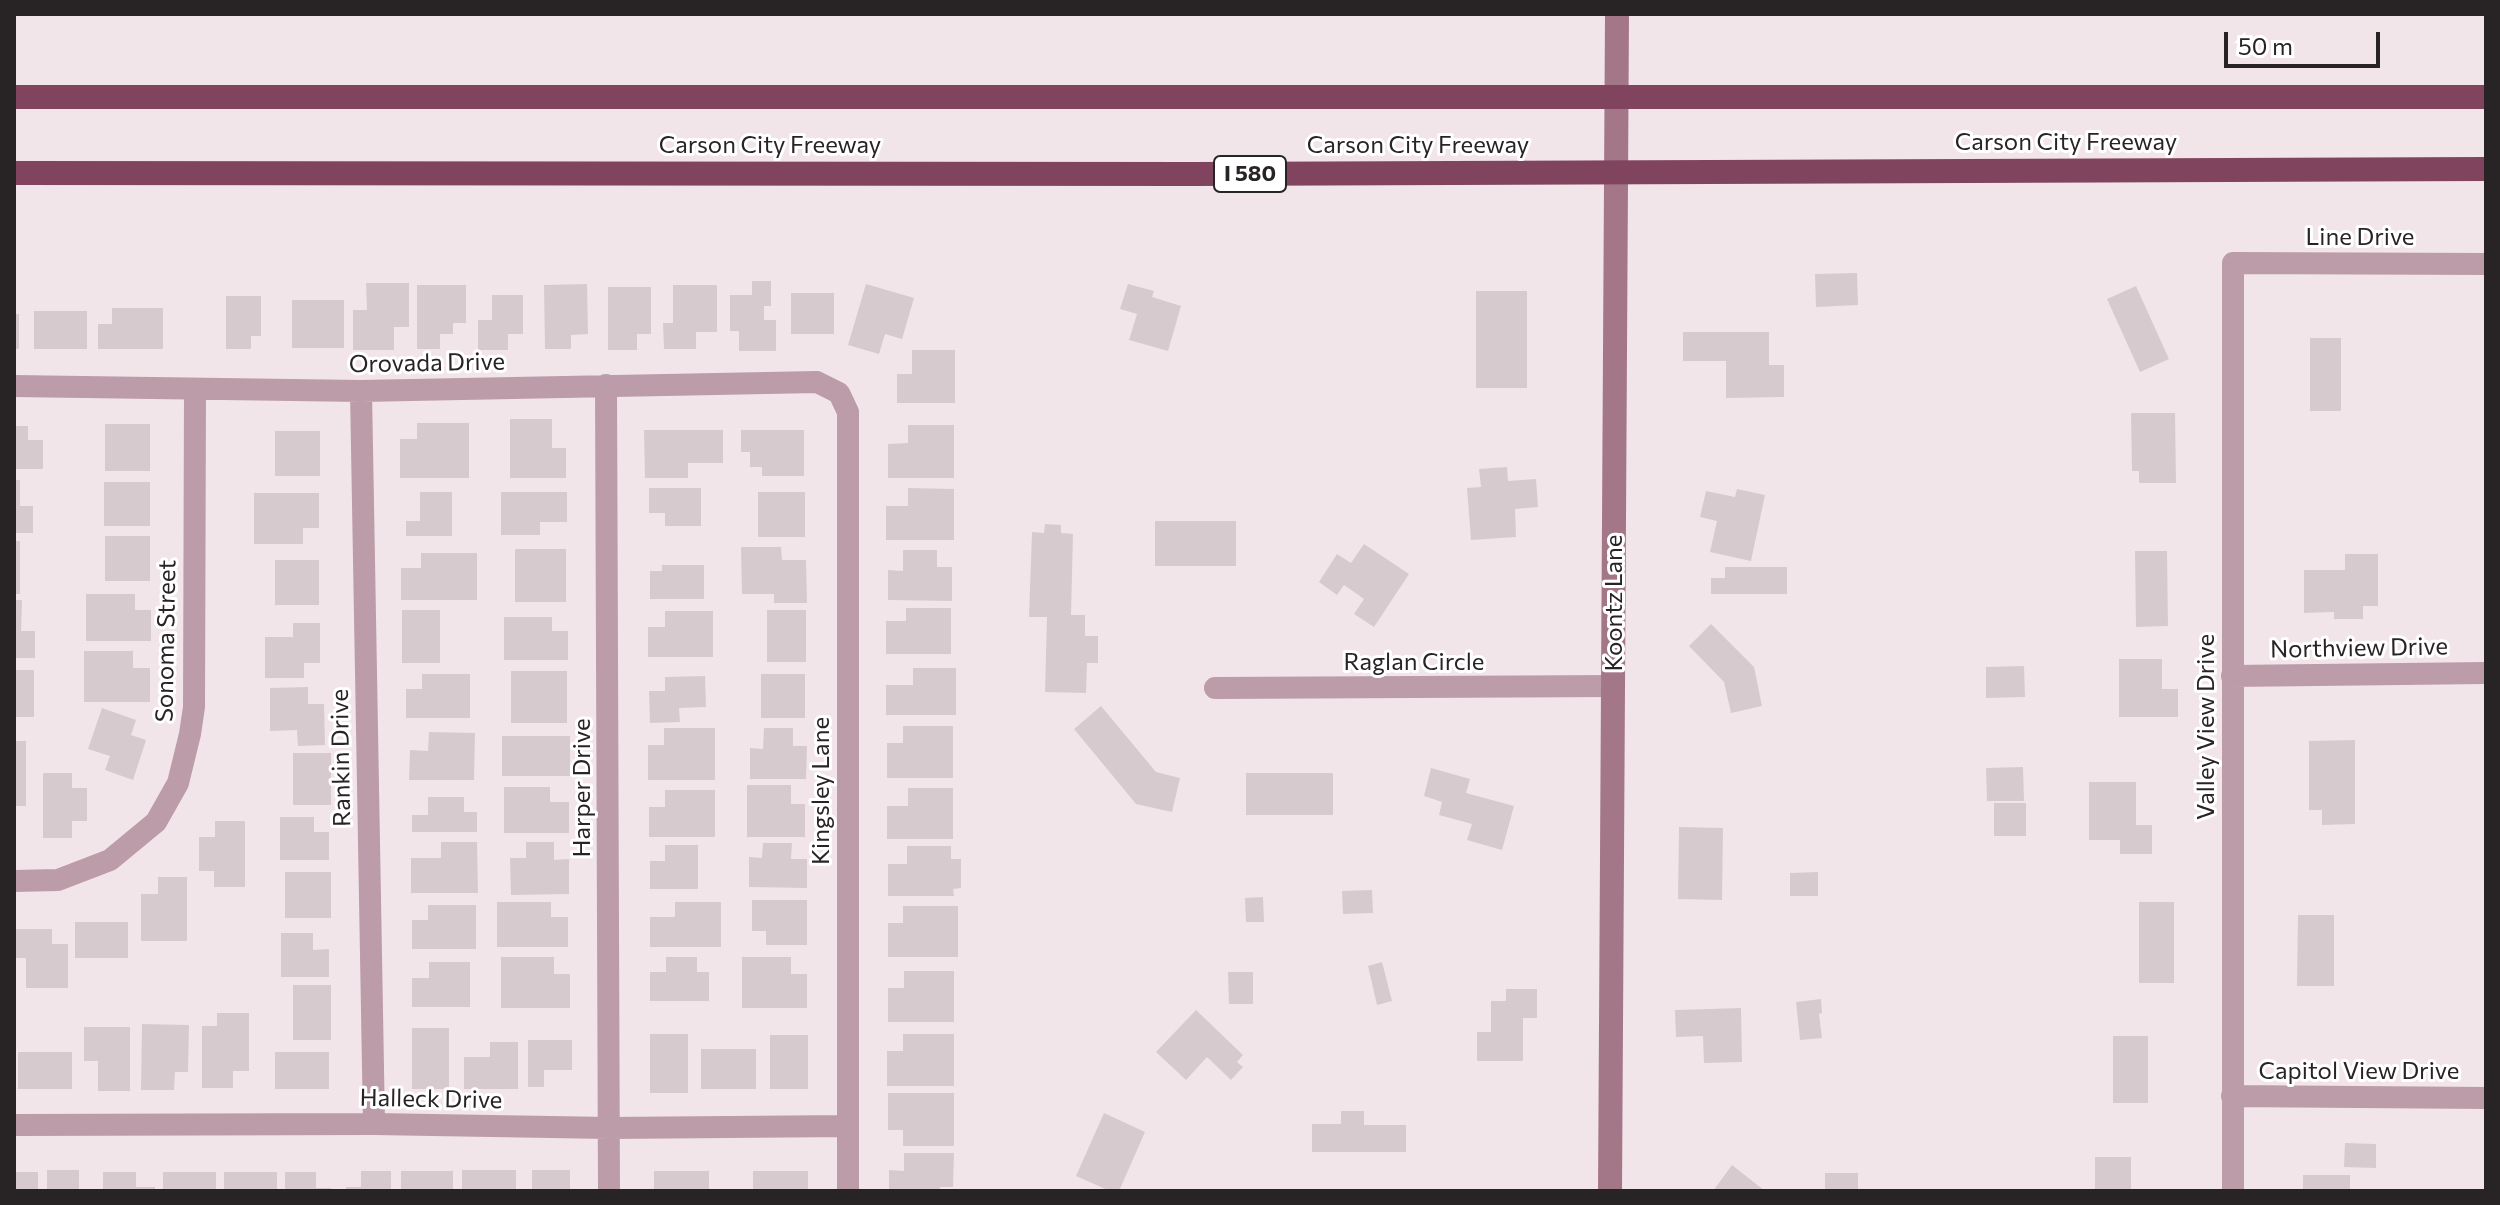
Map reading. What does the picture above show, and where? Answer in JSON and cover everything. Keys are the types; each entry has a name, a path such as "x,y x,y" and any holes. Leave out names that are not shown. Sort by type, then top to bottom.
{"highway":[{"name":"Carson City Freeway","path":"14,97 2486,97"},
{"name":"Carson City Freeway","path":"14,173 1194,174 2486,169"}],"street":[{"name":"Koontz Lane","path":"1610,1191 1617,14"},
{"name":"Line Drive","path":"2233,263 2486,264"},
{"name":"Valley View Drive","path":"2233,263 2233,1191"},
{"name":"Orovada Drive","path":"14,386 361,391 817,382 839,393"},
{"name":"Harper Drive","path":"606,385 609,1191"},
{"name":"Sonoma Street","path":"14,881 58,880 110,860 156,822 178,783 194,707 195,390"},
{"name":"Rankin Drive","path":"361,391 374,1124"},
{"name":"Kingsley Lane","path":"839,393 848,412 848,1191"},
{"name":"Northview Drive","path":"2232,676 2486,673"},
{"name":"Raglan Circle","path":"1215,688 1614,686"},
{"name":"Capitol View Drive","path":"2232,1096 2486,1098"},
{"name":"Halleck Drive","path":"14,1125 847,1126"}],"building":[{"path":"1857,273 1858,305 1816,307 1815,274"},
{"path":"752,281 771,281 771,306 764,306 764,320 776,320 776,351 739,351 739,331 730,331 730,295 752,295"},
{"path":"366,283 409,283 409,327 394,327 394,350 353,350 353,310 367,310"},
{"path":"587,284 588,334 571,335 571,349 545,349 544,285"},
{"path":"866,284 914,298 902,339 885,334 879,354 848,345"},
{"path":"1128,284 1154,291 1152,297 1181,306 1168,351 1129,340 1137,314 1120,309"},
{"path":"417,285 466,285 466,323 453,323 453,334 440,334 440,349 417,349"},
{"path":"673,285 717,285 717,332 696,332 696,349 664,349 663,323 673,323"},
{"path":"2136,286 2169,359 2140,372 2107,299"},
{"path":"608,287 651,287 651,334 637,334 637,350 608,350"},
{"path":"1476,291 1527,291 1527,388 1476,388"},
{"path":"791,293 834,293 834,334 791,334"},
{"path":"492,295 523,295 523,334 508,334 508,350 478,350 478,320 492,320"},
{"path":"226,296 261,296 261,336 251,336 251,349 226,349"},
{"path":"292,300 344,300 344,348 292,348"},
{"path":"112,308 163,308 163,349 98,349 98,324 112,324"},
{"path":"34,311 87,311 87,349 34,349"},
{"path":"14,314 19,314 19,349 14,349"},
{"path":"1683,332 1769,332 1769,365 1784,365 1784,397 1726,398 1726,361 1683,361"},
{"path":"2310,338 2341,338 2341,411 2310,411"},
{"path":"912,350 955,350 955,403 897,403 897,374 912,374"},
{"path":"2131,413 2175,413 2176,483 2139,483 2139,471 2132,471"},
{"path":"510,419 552,419 552,448 566,448 566,478 510,478"},
{"path":"417,423 469,423 469,478 400,478 400,439 417,439"},
{"path":"105,424 150,424 150,471 105,471"},
{"path":"908,425 954,425 954,478 888,478 888,444 908,443"},
{"path":"14,426 28,426 28,440 43,440 43,469 14,469"},
{"path":"644,430 723,430 723,463 688,463 688,478 645,478"},
{"path":"741,430 804,430 804,476 762,476 762,467 750,467 750,452 741,452"},
{"path":"275,431 320,431 320,476 275,476"},
{"path":"1507,467 1508,481 1536,479 1538,507 1515,509 1516,537 1471,540 1467,488 1481,487 1479,469"},
{"path":"14,480 20,480 20,506 33,506 33,533 14,533"},
{"path":"104,482 150,482 150,526 104,526"},
{"path":"649,488 701,488 701,526 665,526 665,513 649,513"},
{"path":"908,488 954,489 954,540 886,540 886,506 908,506"},
{"path":"1737,489 1765,495 1751,561 1710,552 1717,521 1700,517 1706,491 1735,497"},
{"path":"420,492 452,492 452,536 406,536 406,521 420,521"},
{"path":"501,492 567,492 567,522 540,522 540,535 501,535"},
{"path":"758,492 805,492 805,537 758,537"},
{"path":"254,493 319,493 319,528 303,528 303,544 254,544"},
{"path":"1155,521 1236,521 1236,566 1155,566"},
{"path":"1045,524 1061,525 1061,533 1073,534 1071,615 1085,615 1085,636 1098,636 1098,663 1087,663 1086,693 1045,692 1047,617 1029,617 1032,532 1044,533"},
{"path":"105,536 150,536 150,581 105,581"},
{"path":"14,541 20,541 20,594 14,594"},
{"path":"1364,544 1409,574 1374,627 1354,614 1364,599 1344,585 1337,595 1319,582 1337,554 1351,563"},
{"path":"741,547 781,547 782,560 806,560 807,603 774,603 774,594 742,594"},
{"path":"515,549 566,549 566,602 515,602"},
{"path":"903,550 937,550 937,567 952,567 952,601 888,600 888,570 903,571"},
{"path":"2135,551 2167,551 2168,626 2136,627"},
{"path":"421,553 477,553 477,600 401,600 401,568 421,568"},
{"path":"2345,554 2378,554 2378,606 2363,606 2363,619 2334,619 2334,612 2304,613 2304,570 2345,570"},
{"path":"275,560 319,560 319,605 275,605"},
{"path":"662,565 704,565 704,599 650,599 650,571 662,571"},
{"path":"1725,567 1787,567 1787,594 1711,594 1711,578 1725,578"},
{"path":"86,594 135,594 135,610 151,610 151,641 86,641"},
{"path":"14,600 22,600 21,631 35,631 35,658 14,658"},
{"path":"906,608 951,608 951,654 886,654 886,621 906,621"},
{"path":"402,610 440,610 440,663 402,663"},
{"path":"767,610 806,610 806,662 767,662"},
{"path":"665,611 713,611 713,657 648,657 648,627 665,627"},
{"path":"504,617 552,617 552,631 568,631 568,660 504,660"},
{"path":"293,623 320,623 320,663 304,663 304,678 265,678 265,637 293,637"},
{"path":"1711,624 1754,667 1762,706 1731,713 1724,682 1689,646"},
{"path":"84,651 133,651 133,668 150,668 150,702 84,702"},
{"path":"2119,659 2162,659 2162,689 2178,689 2178,717 2119,717"},
{"path":"2024,666 2025,697 1986,698 1986,667"},
{"path":"913,668 956,668 956,715 886,715 886,685 913,685"},
{"path":"14,670 34,670 34,717 14,717"},
{"path":"511,671 567,671 567,723 511,723"},
{"path":"422,674 470,674 470,718 406,718 406,689 422,689"},
{"path":"761,674 805,674 805,718 761,718"},
{"path":"705,676 706,707 679,708 680,722 650,723 649,691 665,691 665,677"},
{"path":"308,687 308,704 324,704 325,745 298,746 297,730 270,731 270,688"},
{"path":"1101,706 1156,772 1180,778 1172,812 1136,804 1074,729"},
{"path":"102,708 136,720 131,735 146,740 133,780 105,770 110,756 88,749"},
{"path":"903,726 953,726 953,778 887,778 887,743 903,743"},
{"path":"664,728 715,728 715,780 648,780 648,745 664,745"},
{"path":"764,728 793,728 793,746 807,746 806,779 750,779 750,748 763,749"},
{"path":"429,732 475,733 474,780 409,780 410,750 428,751"},
{"path":"502,736 570,736 570,776 502,776"},
{"path":"2355,740 2355,824 2322,825 2322,810 2309,810 2309,741"},
{"path":"14,741 26,741 26,806 14,806"},
{"path":"293,753 331,753 331,805 293,805"},
{"path":"2023,767 2024,801 1987,801 1986,768"},
{"path":"1431,768 1470,779 1466,793 1514,806 1502,850 1467,840 1472,824 1439,815 1442,802 1424,796"},
{"path":"43,773 72,773 72,788 87,788 87,821 72,821 72,838 43,838"},
{"path":"1246,773 1333,773 1333,815 1246,815"},
{"path":"2089,782 2136,782 2136,825 2152,825 2152,854 2120,854 2120,840 2089,840"},
{"path":"747,785 791,785 791,804 805,804 805,837 747,837"},
{"path":"504,787 550,787 550,802 569,802 569,833 504,833"},
{"path":"908,788 953,788 953,839 887,839 887,806 908,806"},
{"path":"665,790 715,790 715,837 649,837 649,807 665,807"},
{"path":"428,797 464,797 464,812 477,812 477,832 412,832 412,815 428,815"},
{"path":"1994,803 2026,803 2026,836 1994,836"},
{"path":"280,817 314,817 314,832 329,832 329,860 280,860"},
{"path":"215,821 245,821 245,887 214,887 214,871 199,871 199,837 215,837"},
{"path":"1679,827 1723,828 1722,900 1678,899"},
{"path":"441,842 477,842 478,893 411,893 411,858 441,858"},
{"path":"526,842 554,842 554,860 569,859 569,894 511,895 510,858 526,858"},
{"path":"763,843 792,843 791,859 807,859 807,888 749,887 749,857 762,858"},
{"path":"665,845 698,845 698,889 650,889 650,861 665,861"},
{"path":"907,846 951,846 951,859 961,859 961,888 953,889 954,896 888,896 888,864 907,864"},
{"path":"285,872 331,872 331,918 285,918"},
{"path":"1818,872 1818,896 1790,896 1790,873"},
{"path":"158,877 187,877 187,941 141,941 141,894 158,894"},
{"path":"1372,890 1373,913 1343,914 1342,891"},
{"path":"1263,897 1264,922 1246,922 1245,898"},
{"path":"752,900 807,900 807,945 766,945 766,931 752,931"},
{"path":"497,902 551,902 551,917 568,917 568,947 497,947"},
{"path":"675,902 721,902 721,947 650,947 650,917 675,917"},
{"path":"2139,902 2174,902 2174,983 2139,983"},
{"path":"428,905 476,905 476,949 412,949 412,920 428,920"},
{"path":"903,906 958,906 958,957 888,957 888,923 903,923"},
{"path":"2298,915 2334,915 2334,986 2297,986"},
{"path":"75,922 128,922 128,958 75,958"},
{"path":"14,929 52,929 52,944 68,944 68,988 26,988 26,958 14,958"},
{"path":"281,933 313,933 313,950 329,949 329,977 281,977"},
{"path":"501,957 554,957 554,974 570,974 570,1008 501,1008"},
{"path":"666,957 697,957 697,972 709,972 709,1001 650,1001 650,972 666,972"},
{"path":"742,957 791,957 791,974 807,974 807,1008 742,1008"},
{"path":"429,962 470,962 470,1007 412,1007 412,978 429,978"},
{"path":"1382,962 1392,1001 1377,1005 1368,966"},
{"path":"904,971 954,971 954,1022 888,1022 888,988 904,988"},
{"path":"1228,972 1253,972 1253,1004 1229,1004"},
{"path":"293,985 331,985 331,1040 293,1040"},
{"path":"1506,989 1537,989 1537,1018 1523,1018 1523,1061 1477,1061 1477,1032 1491,1032 1491,1001 1506,1001"},
{"path":"1821,999 1822,1038 1800,1040 1796,1002"},
{"path":"1741,1008 1742,1062 1704,1063 1703,1036 1676,1037 1675,1010"},
{"path":"1196,1010 1243,1055 1237,1062 1243,1067 1231,1080 1207,1057 1186,1080 1156,1052"},
{"path":"217,1013 249,1013 249,1071 233,1071 233,1088 202,1088 202,1026 217,1026"},
{"path":"142,1024 189,1025 188,1072 175,1072 174,1090 141,1090"},
{"path":"84,1027 130,1027 130,1091 98,1091 98,1061 84,1061"},
{"path":"412,1028 449,1028 449,1089 412,1089"},
{"path":"650,1034 688,1034 688,1093 650,1093"},
{"path":"903,1034 954,1034 954,1086 887,1086 887,1051 903,1051"},
{"path":"770,1035 808,1035 808,1089 770,1089"},
{"path":"2113,1036 2148,1036 2148,1103 2113,1103"},
{"path":"528,1040 572,1040 572,1070 544,1070 544,1087 528,1087"},
{"path":"490,1042 518,1042 518,1089 464,1089 464,1057 490,1057"},
{"path":"701,1049 756,1049 756,1089 701,1089"},
{"path":"18,1052 72,1052 72,1089 18,1089"},
{"path":"275,1052 329,1052 329,1089 275,1089"},
{"path":"888,1093 954,1093 954,1146 903,1146 903,1130 888,1130"},
{"path":"1341,1111 1364,1111 1364,1125 1406,1125 1406,1152 1312,1152 1312,1124 1341,1124"},
{"path":"1104,1113 1145,1132 1119,1191 1110,1191 1076,1176"},
{"path":"2345,1143 2376,1144 2376,1168 2344,1167"},
{"path":"904,1153 954,1153 953,1187 940,1187 940,1191 889,1191 889,1170 904,1171"},
{"path":"2095,1157 2131,1157 2131,1191 2095,1191"},
{"path":"1732,1165 1765,1191 1713,1191"},
{"path":"47,1170 79,1170 79,1191 47,1191"},
{"path":"462,1170 516,1170 516,1191 462,1191"},
{"path":"532,1170 570,1170 570,1191 532,1191"},
{"path":"361,1171 391,1171 391,1191 346,1191 346,1187 361,1187"},
{"path":"401,1171 453,1171 453,1191 401,1191"},
{"path":"654,1171 709,1171 709,1191 654,1191"},
{"path":"753,1171 808,1171 808,1191 753,1191"},
{"path":"14,1172 38,1172 38,1191 14,1191"},
{"path":"103,1172 136,1172 136,1187 155,1187 155,1191 103,1191"},
{"path":"163,1172 216,1172 216,1191 163,1191"},
{"path":"224,1172 277,1172 277,1191 224,1191"},
{"path":"285,1172 316,1172 316,1188 331,1188 331,1191 285,1191"},
{"path":"1825,1173 1858,1173 1858,1191 1825,1191"},
{"path":"2303,1175 2350,1175 2350,1191 2303,1191"}]}
